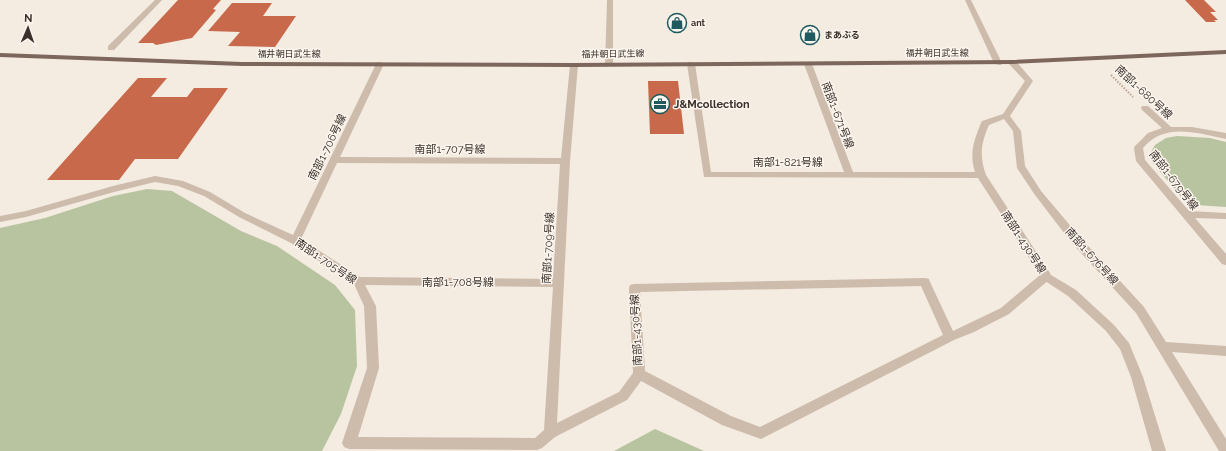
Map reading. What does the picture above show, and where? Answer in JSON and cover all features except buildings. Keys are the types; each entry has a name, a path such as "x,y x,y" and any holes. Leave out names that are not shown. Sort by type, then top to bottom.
{"main road":[{"name":"福井朝日武生線","path":"0,55 242,64 574,65 998,63 1226,52"}],"street":[{"path":"111,48 159,0"},
{"path":"609,64 610,0"},
{"path":"968,0 998,63"},
{"path":"1006,116 1029,81 1012,62"},
{"name":"南部1-706号線","path":"296,240 380,64"},
{"name":"南部1-821号線","path":"691,64 707,175 981,175"},
{"name":"南部1-671号線","path":"808,64 849,174"},
{"name":"南部1-709号線","path":"550,433 565,161 574,65"},
{"name":"南部1-680号線","path":"1145,108 1169,130"},
{"name":"南部1-430号線","path":"950,336 925,282 634,288 639,374 727,421 761,433 950,336 970,329 1005,311 1046,276 981,175 976,163 975,145 986,123 1006,116"},
{"name":"南部1-676号線","path":"1006,116 1016,131 1020,166 1038,193 1075,239 1140,310 1164,347 1226,451"},
{"name":"南部1-679号線","path":"1226,136 1185,130 1169,130 1157,132 1146,139 1138,148 1141,161 1226,261"},
{"name":"南部1-707号線","path":"334,160 565,161"},
{"name":"南部1-705号線","path":"0,219 26,214 113,189 155,179 180,183 207,194 242,216 296,240 358,281 370,306 373,368 348,443 536,444 550,433 623,396 639,374"},
{"path":"1185,214 1226,216"},
{"path":"1046,276 1077,298 1110,328 1125,346 1137,377 1159,451"},
{"name":"南部1-708号線","path":"358,281 558,283"},
{"path":"1164,347 1226,351"}],"path":[{"name":"南部1-680号線","path":"1111,75 1145,108"}],"green space":[{"path":"1177,136 1210,138 1226,142 1226,207 1195,205 1182,198 1152,162 1151,152 1155,145 1166,138"},
{"path":"147,189 172,191 241,231 277,246 335,285 355,310 357,366 341,414 322,451 0,451 0,228 45,218 113,196"},
{"path":"655,429 704,451 614,451"}],"place":[{"name":"ant","path":"677,23"},
{"name":"まあぶる","path":"810,35"},
{"name":"J&Mcollection","path":"660,104"}]}
